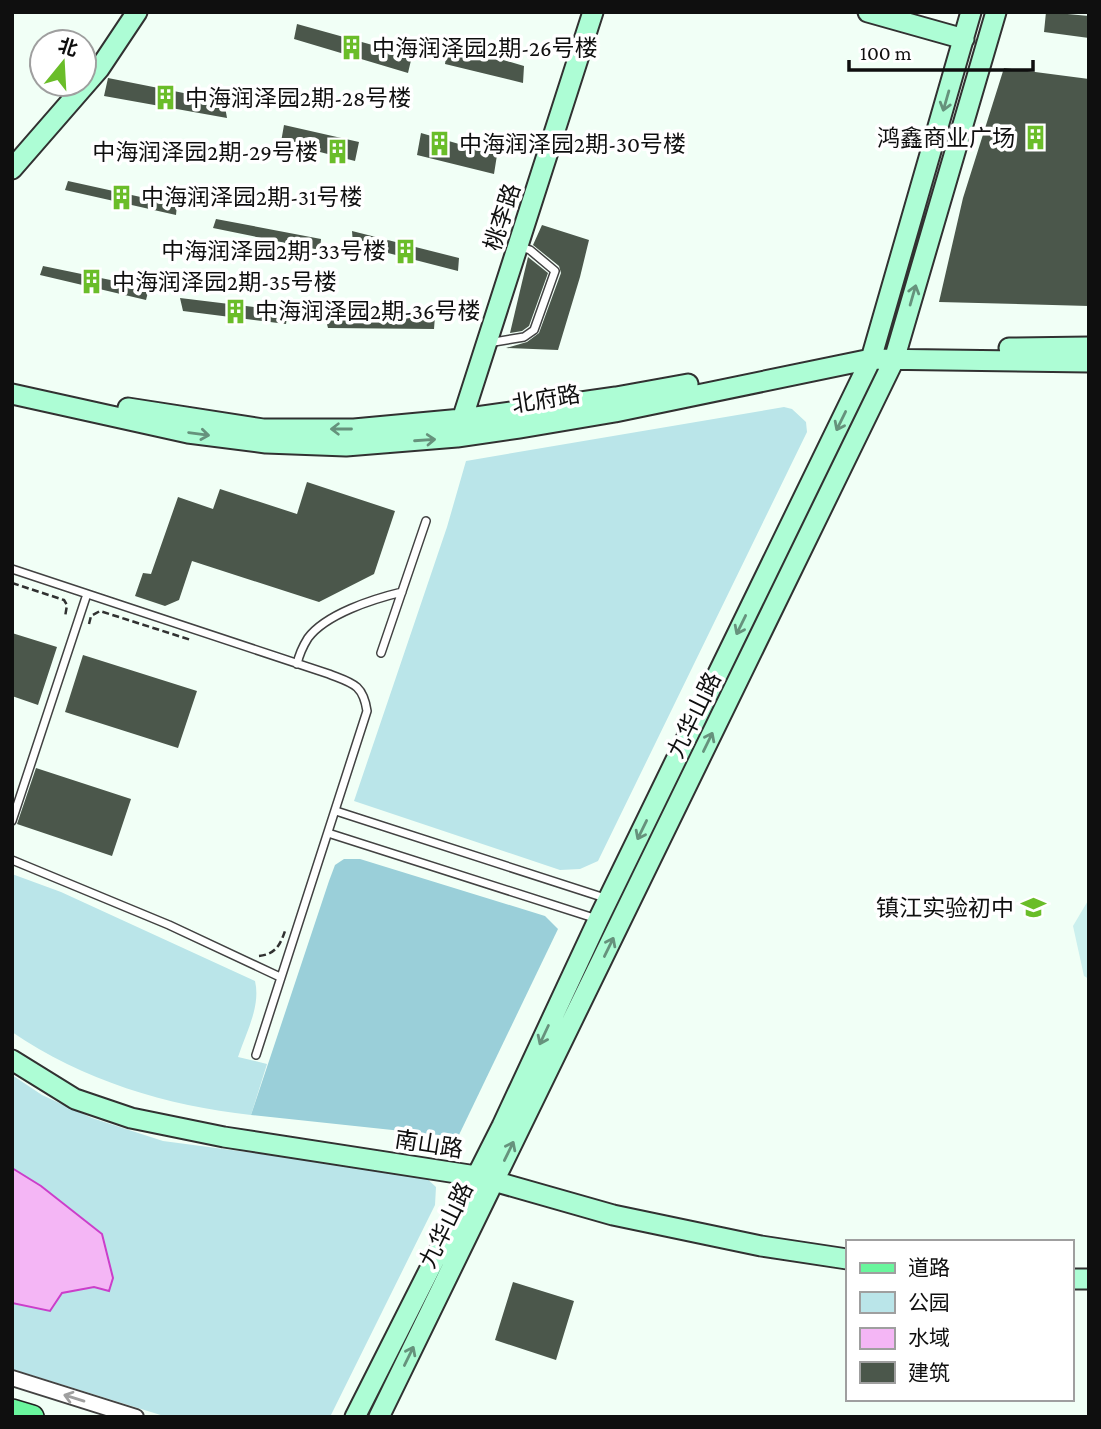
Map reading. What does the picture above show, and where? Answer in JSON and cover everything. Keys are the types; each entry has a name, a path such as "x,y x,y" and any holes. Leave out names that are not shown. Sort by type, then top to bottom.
{"main road":[{"path":"12,169 99,69 137,12"},
{"name":"桃李路","path":"459,428 593,12"},
{"path":"867,12 964,39"},
{"name":"九华山路","path":"379,1417 486,1179 598,919 872,354 971,12"},
{"name":"九华山路","path":"355,1417 486,1179 896,354 996,12"},
{"name":"北府路","path":"12,394 188,433 266,443 346,446 459,428 615,412 872,354 1089,347"},
{"name":"北府路","path":"896,354 1089,362"},
{"name":"北府路","path":"12,382 123,407 263,429 459,428"},
{"name":"南山路","path":"12,1060 75,1099 131,1118 224,1137 486,1179 613,1214 761,1246 846,1259"},
{"path":"12,1411 32,1417"}],"street":[{"path":"12,1378 136,1417"}],"lane":[{"path":"487,343 524,337 534,330 555,271 530,250 518,246"},
{"path":"381,653 426,521"},
{"path":"12,569 347,681 359,688 365,696 367,710 256,1055"},
{"path":"297,664 309,637 325,624 363,603 402,592"},
{"path":"12,821 87,594"},
{"path":"335,811 608,899"},
{"path":"328,833 598,919"},
{"path":"12,860 169,925 280,977"}],"path":[{"path":"12,583 64,600 68,605 65,617"},
{"path":"89,624 90,616 100,611 194,641"},
{"path":"258,956 270,954 278,948 288,920"}],"green space":[{"path":"784,407 792,409 806,422 807,432 598,861 580,869 560,870 354,801 447,527 466,461"},
{"path":"12,874 61,892 255,981 254,1010 238,1057 267,1064 251,1115 188,1105 126,1088 67,1064 12,1032"},
{"path":"12,1075 42,1095 92,1118 163,1141 423,1175 436,1187 435,1205 330,1417 167,1417 12,1369"}],"shaded area":[{"path":"344,859 360,859 545,916 558,929 458,1137 251,1115 329,881 335,865"},
{"path":"1089,899 1089,979 1084,976 1073,926"}],"water":[{"path":"12,1168 41,1186 102,1234 113,1278 109,1291 94,1287 62,1293 50,1311 12,1303"}],"building":[{"path":"1046,12 1089,16 1089,38 1044,32"},
{"name":"中海润泽园2期-26号楼","path":"297,24 412,56 408,73 294,39"},
{"path":"448,44 524,66 523,83 445,64"},
{"name":"鸿鑫商业广场","path":"1004,68 1089,79 1089,306 939,302 963,198"},
{"name":"中海润泽园2期-28号楼","path":"108,78 224,101 227,118 104,96"},
{"name":"中海润泽园2期-29号楼","path":"284,125 359,142 355,161 281,142"},
{"name":"中海润泽园2期-30号楼","path":"421,133 497,155 494,174 417,155"},
{"name":"中海润泽园2期-31号楼","path":"68,181 177,205 176,215 65,190"},
{"path":"216,219 321,239 320,250 213,228"},
{"path":"542,225 589,240 580,277 558,350 506,348 527,342 539,333 561,273 559,266 533,245"},
{"name":"中海润泽园2期-33号楼","path":"352,231 459,258 458,271 353,244"},
{"path":"528,257 548,273 529,326 522,331 510,333"},
{"name":"中海润泽园2期-35号楼","path":"43,266 149,288 146,300 40,275"},
{"name":"中海润泽园2期-36号楼","path":"180,298 288,311 286,324 183,311"},
{"path":"435,316 434,329 328,328 325,317"},
{"path":"307,482 395,511 374,574 319,602 192,561 179,600 165,606 135,596 143,573 151,574 178,497 213,509 220,489 297,514"},
{"path":"12,633 57,647 38,705 12,696"},
{"path":"83,655 197,691 178,748 65,712"},
{"path":"36,768 131,799 112,856 17,824"},
{"path":"513,1282 574,1301 556,1360 495,1340"}],"place":[{"name":"中海润泽园2期-26号楼","path":"352,48"},
{"name":"中海润泽园2期-28号楼","path":"165,98"},
{"name":"鸿鑫商业广场","path":"1035,138"},
{"name":"中海润泽园2期-30号楼","path":"439,144"},
{"name":"中海润泽园2期-29号楼","path":"338,152"},
{"name":"中海润泽园2期-31号楼","path":"121,197"},
{"name":"中海润泽园2期-33号楼","path":"406,251"},
{"name":"中海润泽园2期-35号楼","path":"92,282"},
{"name":"中海润泽园2期-36号楼","path":"235,311"},
{"name":"镇江实验初中","path":"1034,908"}]}
